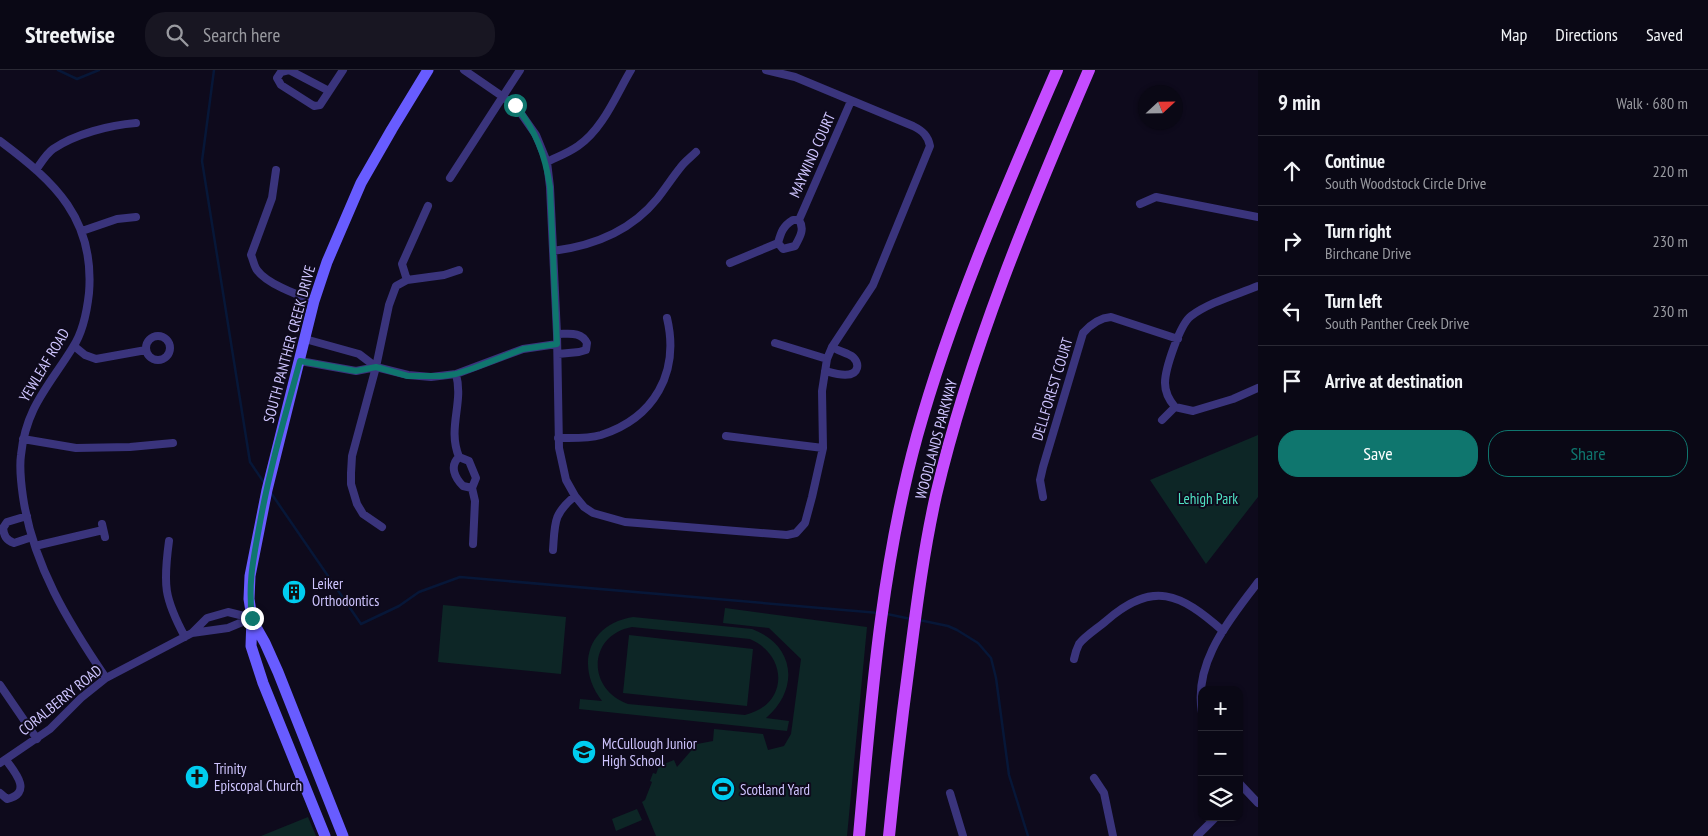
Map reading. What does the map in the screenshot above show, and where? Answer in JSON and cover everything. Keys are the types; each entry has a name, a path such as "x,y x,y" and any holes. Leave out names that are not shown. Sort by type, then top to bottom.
{"main road":[{"name":"WOODLANDS PARKWAY","path":"859,836 883,602 896,531 917,436 951,330 1009,181 1057,70"},
{"name":"WOODLANDS PARKWAY","path":"889,836 896,758 916,607 936,495 982,337 1004,276 1089,70"}],"street":[{"path":"330,91 289,70 281,72 277,78 281,86 314,106 320,105 330,91 343,70"},
{"name":"SOUTH PANTHER CREEK DRIVE","path":"325,836 250,646 252,618 250,576 268,486 306,339 314,300 340,231 361,183 428,70"},
{"path":"464,70 515,105 536,135 547,162 550,187 558,354 558,438 563,470 575,496 584,507 593,512 625,522 776,535 796,533 805,523 823,448 822,391 827,359 832,347 873,285 930,146 928,139 922,131 913,126 795,77 766,70"},
{"path":"450,178 520,70"},
{"path":"547,162 567,153 588,138 608,110 631,70"},
{"name":"MAYWIND COURT","path":"799,220 851,101"},
{"path":"36,170 52,150 62,144 117,124 136,123"},
{"name":"YEWLEAF ROAD","path":"0,141 36,170 68,204 82,231 87,252 90,284 85,316 74,346 37,400 31,412 23,439 20,470 32,537 45,574 60,607 106,678"},
{"path":"553,251 572,249 617,232 640,216 656,200 681,167 696,152"},
{"path":"276,170 272,198 251,255 257,270 267,278 296,294 314,300"},
{"path":"1140,204 1156,196 1258,217"},
{"path":"407,280 402,264 428,206"},
{"path":"82,231 117,218 136,217"},
{"name":"MAYWIND COURT","path":"778,243 781,232 786,224 793,220 799,220"},
{"name":"MAYWIND COURT","path":"778,243 783,249 795,246 802,232 802,225 799,220"},
{"name":"MAYWIND COURT","path":"730,263 778,243"},
{"path":"382,527 363,514 357,504 353,495 350,473 352,456 376,367 389,305 396,286 407,280 444,275 459,270"},
{"path":"1258,286 1201,309 1189,317 1181,330 1166,373 1165,384 1168,400 1175,407 1193,411 1233,399 1258,388"},
{"name":"DELLFOREST COURT","path":"1043,497 1040,480 1042,467 1083,334 1090,325 1103,317 1111,317 1178,339"},
{"path":"558,438 586,438 600,435 636,417 650,405 661,388 668,368 671,351 671,334 668,318"},
{"path":"557,334 579,334 584,337 587,343 586,350 558,354"},
{"path":"306,339 358,354 376,367 408,376 431,377 456,374 523,349 557,344"},
{"path":"776,342 827,359"},
{"path":"74,346 85,355 96,359 146,350"},
{"path":"825,371 849,375 855,372 858,367 856,360 852,356 832,347"},
{"path":"300,361 356,371 376,367"},
{"path":"456,374 458,401 453,439 459,457 454,466 454,473 463,486 472,488"},
{"path":"1162,420 1175,407"},
{"path":"726,436 823,448"},
{"path":"23,439 76,448 130,447 173,443"},
{"path":"459,457 469,461 476,478 472,488 475,501 473,544"},
{"path":"553,550 559,511 575,496"},
{"path":"27,516 7,522 3,528 4,536 8,541 14,543 32,537"},
{"path":"35,546 103,531"},
{"path":"169,541 166,565 166,592 172,613 189,635"},
{"path":"1201,686 1203,672 1208,658 1223,630 1258,582"},
{"path":"1074,659 1079,644 1101,625 1125,607 1146,597 1162,596 1180,599 1209,618 1223,630"},
{"name":"CORALBERRY ROAD","path":"3,761 50,729 81,698 106,678 189,635 207,618 228,612 252,618"},
{"name":"SOUTH PANTHER CREEK DRIVE","path":"252,618 274,665 343,836"},
{"name":"CORALBERRY ROAD","path":"189,635 228,628 252,618"},
{"path":"0,685 37,739"},
{"path":"0,793 7,799 19,792 21,786 18,776 3,761"},
{"path":"1094,778 1104,793 1113,836"},
{"path":"1243,788 1258,803"},
{"path":"1243,795 1247,792"},
{"path":"950,793 963,836"},
{"path":"1197,836 1212,821"}],"green space":[{"name":"Lehigh Park","path":"1258,435 1258,497 1206,564 1150,480"},
{"path":"443,605 566,617 561,674 438,662"},
{"path":"725,608 867,627 847,836 656,836 642,802 645,800 652,782 650,781 653,773 656,774 659,766 674,760 677,767 697,744 713,741 714,729 763,734 768,750 784,746 791,734 801,659 769,628 723,623"},
{"path":"633,617 752,629 766,636 777,646 784,657 788,669 788,681 777,707 766,718 789,721 787,731 579,709 580,699 602,701 594,688 589,674 590,648 596,637 605,628 618,621","holes":["632,627 750,639 763,647 772,657 777,668 778,680 776,691 769,701 759,710 745,715 628,704 614,697 605,687 599,675 600,651 607,640 617,632"]},
{"path":"629,635 753,649 747,706 623,693"},
{"path":"637,809 642,820 616,831 612,819"},
{"path":"308,817 316,836 261,836"}],"waterway":[{"path":"58,70 77,79 99,70"},
{"path":"214,70 202,161 250,462 265,484"},
{"path":"271,493 361,624 399,606 419,592 460,577 879,613"},
{"path":"887,614 911,619"},
{"path":"919,620 948,626 957,630 978,643 991,658 996,678 1009,775 1028,836"}],"place":[{"name":"Leiker Orthodontics","path":"294,592"},
{"name":"McCullough Junior High School","path":"584,752"},
{"name":"Trinity Episcopal Church","path":"197,777"},
{"name":"Scotland Yard","path":"723,789"}],"route":[{"path":"252,618 250,576 262,510 300,361 356,371 376,367 408,376 431,377 456,374 523,349 557,344 550,187 547,162 536,135 515,105"}]}
